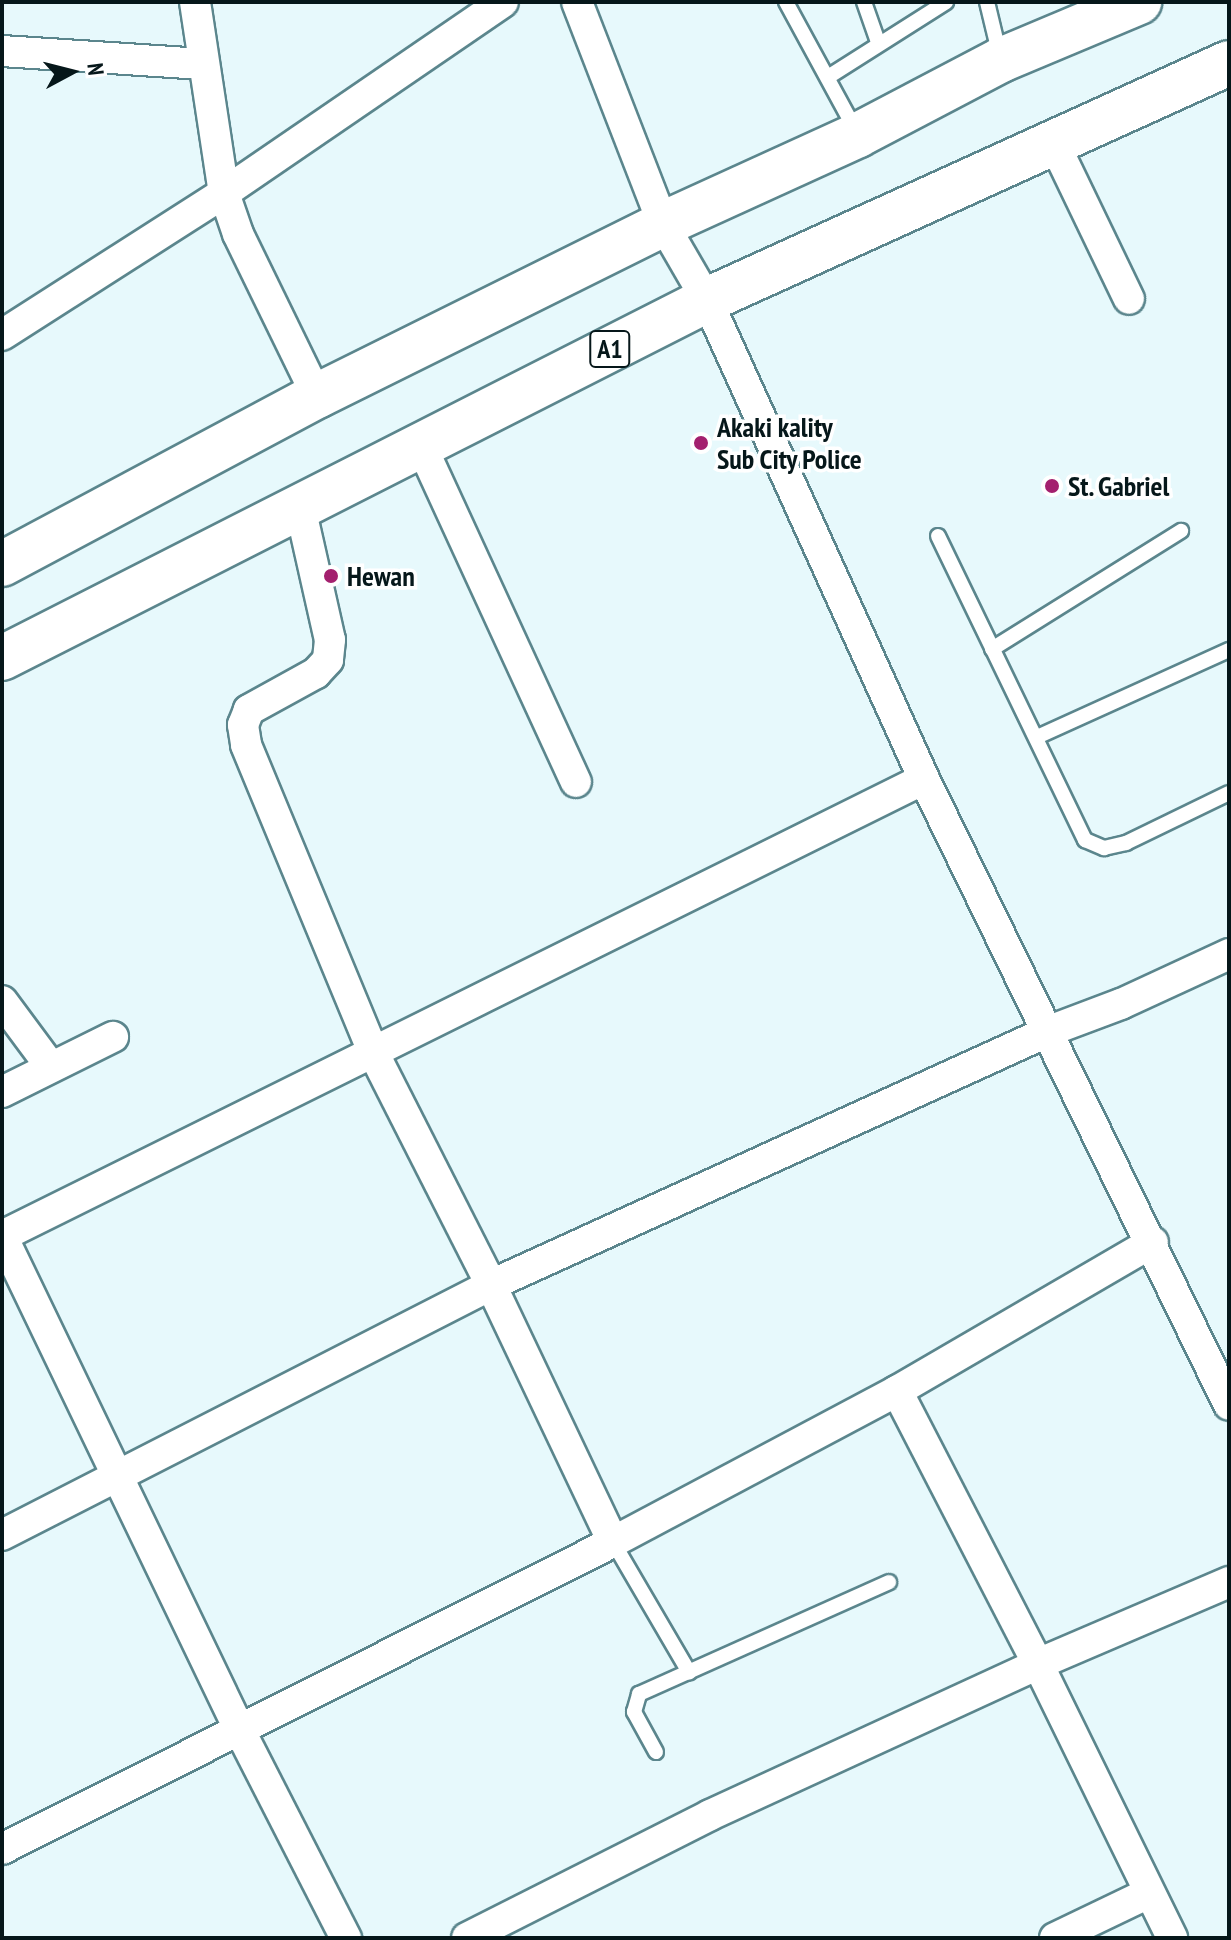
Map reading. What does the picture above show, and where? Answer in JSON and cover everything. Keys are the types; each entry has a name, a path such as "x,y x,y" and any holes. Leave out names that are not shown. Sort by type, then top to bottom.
{"main road":[{"path":"2,564 317,396 663,224 858,135 1001,60 1139,2"},
{"name":"A1","path":"2,658 420,443 707,300 1229,63"}],"street":[{"path":"195,2 224,193 238,234 317,396"},
{"path":"2,335 224,193 503,2"},
{"path":"577,2 663,224 707,300 924,779 1153,1242 1229,1405"},
{"path":"2,51 204,64"},
{"path":"1053,141 1129,299"},
{"path":"420,443 576,782"},
{"path":"300,507 330,640 328,660 316,673 249,710 243,725 246,745 373,1052 491,1285 613,1542"},
{"path":"346,1938 239,1729 2,1236 924,779"},
{"path":"2,1535 491,1285 1049,1031 1121,1004 1229,954"},
{"path":"2,1001 51,1067"},
{"path":"2,1092 113,1037"},
{"path":"2,1849 613,1542 897,1391 1153,1242"},
{"path":"897,1391 1038,1664 1172,1938"},
{"path":"467,1938 710,1815 1038,1664 1229,1582"},
{"path":"1055,1938 1149,1893"}],"lane":[{"path":"786,2 858,135"},
{"path":"864,2 878,42"},
{"path":"828,77 878,42 946,2"},
{"path":"987,2 1001,60"},
{"path":"992,649 1181,531"},
{"path":"938,536 1085,840 1104,848 1126,843 1229,793"},
{"path":"1037,737 1229,650"},
{"path":"613,1542 689,1672"},
{"path":"656,1752 634,1712 634,1702 639,1694 889,1582"}],"place":[{"name":"Akaki kality Sub City Police","path":"701,443"},
{"name":"St. Gabriel","path":"1052,486"},
{"name":"Hewan","path":"331,576"}]}
